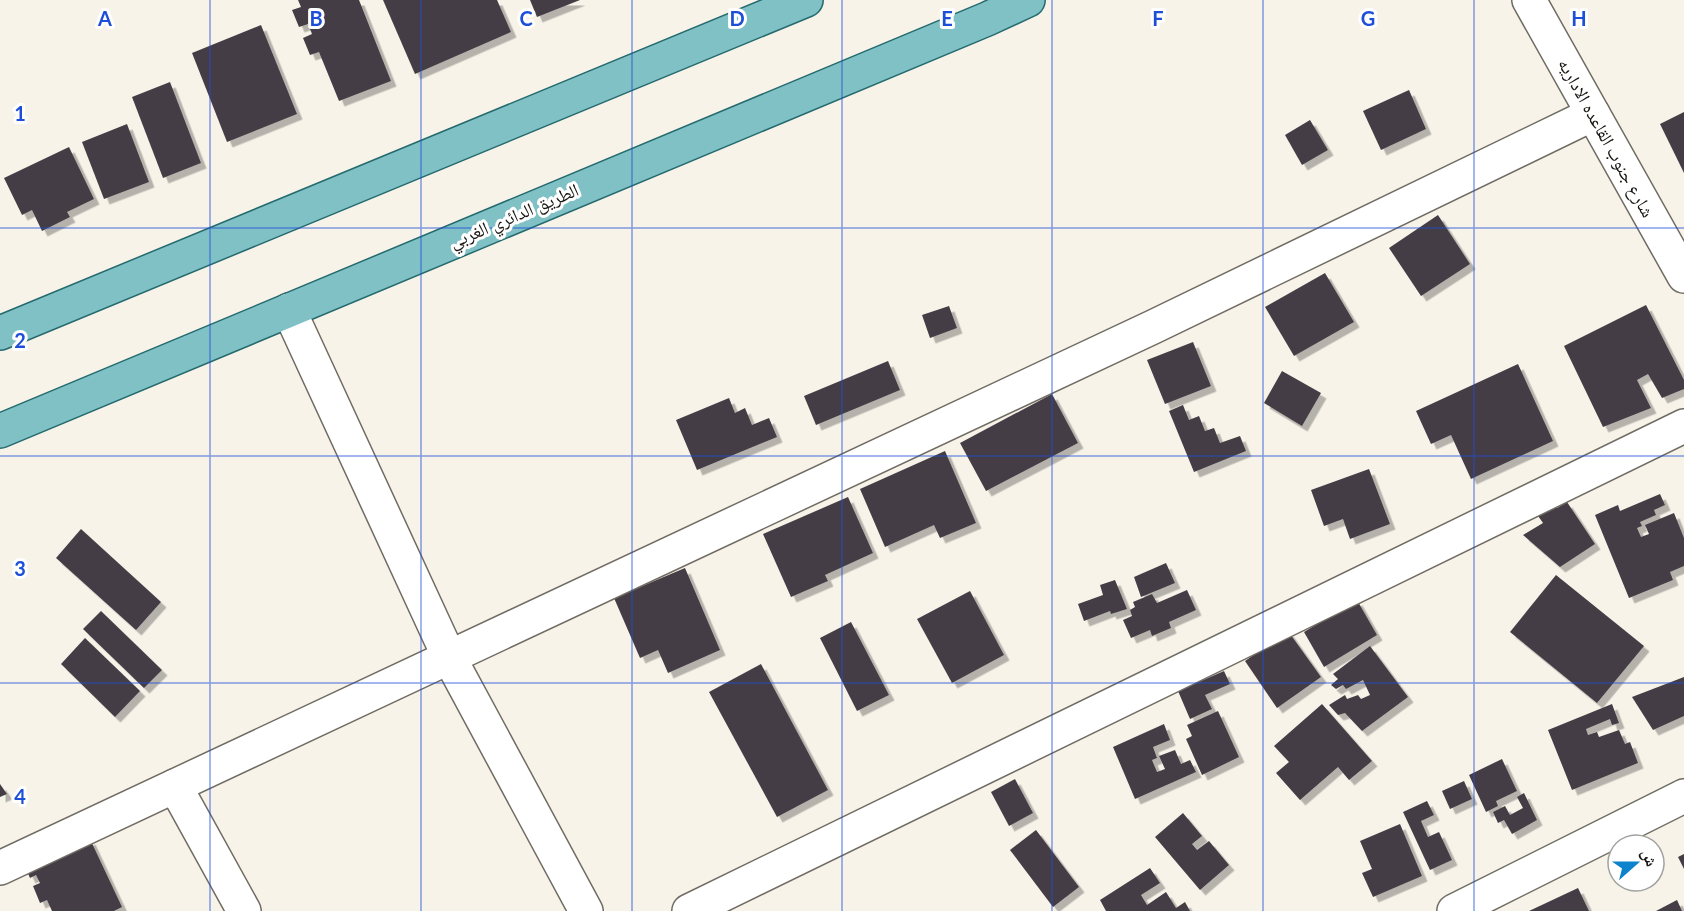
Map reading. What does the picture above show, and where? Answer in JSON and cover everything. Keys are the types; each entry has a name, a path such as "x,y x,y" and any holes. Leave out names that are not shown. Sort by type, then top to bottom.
{"main road":[{"path":"0,333 806,0"},
{"name":"الطريق الدائري الغربي","path":"0,431 977,24 1028,0"}],"street":[{"name":"شارع جنوب القاعده الاداريه","path":"1529,0 1684,276"},
{"path":"0,868 1153,327 1593,114"},
{"path":"290,310 448,657 586,911"},
{"path":"689,911 1684,426"},
{"path":"175,786 244,911"},
{"path":"1454,911 1684,796"}],"building":[{"path":"298,0 359,0 391,81 339,101 319,52 310,55 303,38 312,34 308,24 299,27 292,10 301,7"},
{"path":"383,0 497,0 511,32 415,74"},
{"path":"530,0 580,0 537,17"},
{"path":"261,25 297,114 227,142 192,53"},
{"path":"170,82 201,163 163,178 132,97"},
{"path":"1409,90 1426,129 1381,150 1363,111"},
{"path":"1684,112 1684,173 1660,124"},
{"path":"1310,120 1328,150 1302,165 1285,135"},
{"path":"127,124 149,182 104,199 82,142"},
{"path":"69,147 94,199 67,212 70,217 42,231 32,210 22,215 4,178"},
{"path":"1438,215 1470,264 1421,296 1389,248"},
{"path":"1325,273 1354,322 1294,356 1265,307"},
{"path":"1646,305 1684,380 1684,389 1662,398 1648,374 1637,380 1651,408 1603,427 1564,346"},
{"path":"949,306 957,328 930,338 922,315"},
{"path":"1193,342 1211,386 1165,404 1147,360"},
{"path":"888,361 900,390 816,425 804,396"},
{"path":"1518,364 1553,441 1471,479 1451,435 1431,444 1416,411"},
{"path":"1282,371 1321,393 1302,426 1264,403"},
{"path":"1052,394 1078,443 986,491 960,443"},
{"path":"729,398 735,413 745,408 752,425 769,418 777,437 697,470 676,420"},
{"path":"1183,405 1189,420 1199,416 1205,431 1214,428 1220,443 1240,436 1246,451 1194,472 1169,411"},
{"path":"945,451 976,523 940,538 934,525 885,547 860,489"},
{"path":"1369,469 1390,524 1350,539 1343,519 1324,526 1311,490"},
{"path":"1660,494 1665,505 1654,510 1656,515 1640,522 1642,526 1637,528 1641,537 1649,534 1645,525 1674,513 1684,538 1684,566 1670,572 1673,580 1629,598 1595,515 1618,505 1620,511"},
{"path":"848,497 873,553 825,575 828,581 791,597 763,534"},
{"path":"1553,502 1557,508 1567,502 1595,544 1560,567 1523,535 1543,523 1536,513"},
{"path":"81,529 161,602 136,630 56,558"},
{"path":"1166,563 1175,583 1141,597 1134,577"},
{"path":"685,568 720,650 668,673 658,650 640,658 614,598"},
{"path":"1556,575 1644,646 1597,703 1510,632"},
{"path":"1115,580 1127,609 1111,614 1110,611 1084,621 1078,604 1103,595 1100,585"},
{"path":"1187,590 1196,610 1169,622 1171,628 1152,636 1150,630 1131,638 1123,620 1132,616 1130,610 1135,607 1133,602 1152,594 1157,603"},
{"path":"970,591 1004,655 952,683 917,619"},
{"path":"1357,600 1377,635 1324,667 1304,632"},
{"path":"101,611 162,670 144,688 83,629"},
{"path":"851,622 889,695 857,711 820,638"},
{"path":"1288,631 1321,677 1277,708 1245,661"},
{"path":"85,638 140,691 115,717 61,664"},
{"path":"1370,646 1408,697 1362,731 1345,713 1338,715 1329,705 1345,695 1347,699 1358,695 1361,699 1370,695 1363,680 1346,689 1343,685 1336,689 1331,685 1338,679 1333,674"},
{"path":"761,664 828,790 777,817 709,692"},
{"path":"1224,671 1230,684 1205,695 1212,709 1190,719 1178,691"},
{"path":"1684,677 1684,716 1653,730 1632,697"},
{"path":"1322,704 1372,761 1349,780 1338,767 1300,800 1276,773 1289,762 1274,746"},
{"path":"1612,704 1619,723 1612,725 1610,719 1586,729 1588,735 1597,732 1599,737 1619,730 1625,744 1630,742 1638,763 1572,790 1548,730"},
{"path":"1218,711 1239,757 1202,775 1186,739 1192,736 1187,725"},
{"path":"1164,724 1170,740 1153,747 1157,758 1152,760 1157,772 1165,769 1159,756 1175,750 1181,764 1190,760 1196,772 1135,799 1113,747"},
{"path":"1502,759 1517,791 1496,801 1498,806 1486,812 1469,775"},
{"path":"1015,779 1033,813 1009,826 991,792"},
{"path":"1464,781 1472,799 1450,809 1442,791"},
{"path":"0,784 7,794 0,797"},
{"path":"1524,793 1537,820 1512,834 1504,820 1498,823 1493,812 1505,806 1510,815 1523,808 1517,797"},
{"path":"1427,801 1434,815 1421,821 1428,837 1439,832 1452,860 1430,870 1403,812"},
{"path":"1183,813 1202,836 1192,844 1197,850 1209,841 1229,865 1200,890 1155,837"},
{"path":"1400,824 1422,876 1373,897 1362,873 1372,869 1360,841"},
{"path":"1036,830 1079,887 1053,907 1010,850"},
{"path":"90,839 122,907 114,911 52,911 47,900 40,903 33,886 40,883 36,875 30,878 26,869"},
{"path":"1684,854 1684,869 1678,857"},
{"path":"1150,868 1160,883 1141,895 1147,905 1166,892 1176,908 1185,902 1190,911 1106,911 1100,900"},
{"path":"1578,888 1589,911 1529,911"},
{"path":"1677,900 1682,911 1656,911"}]}
